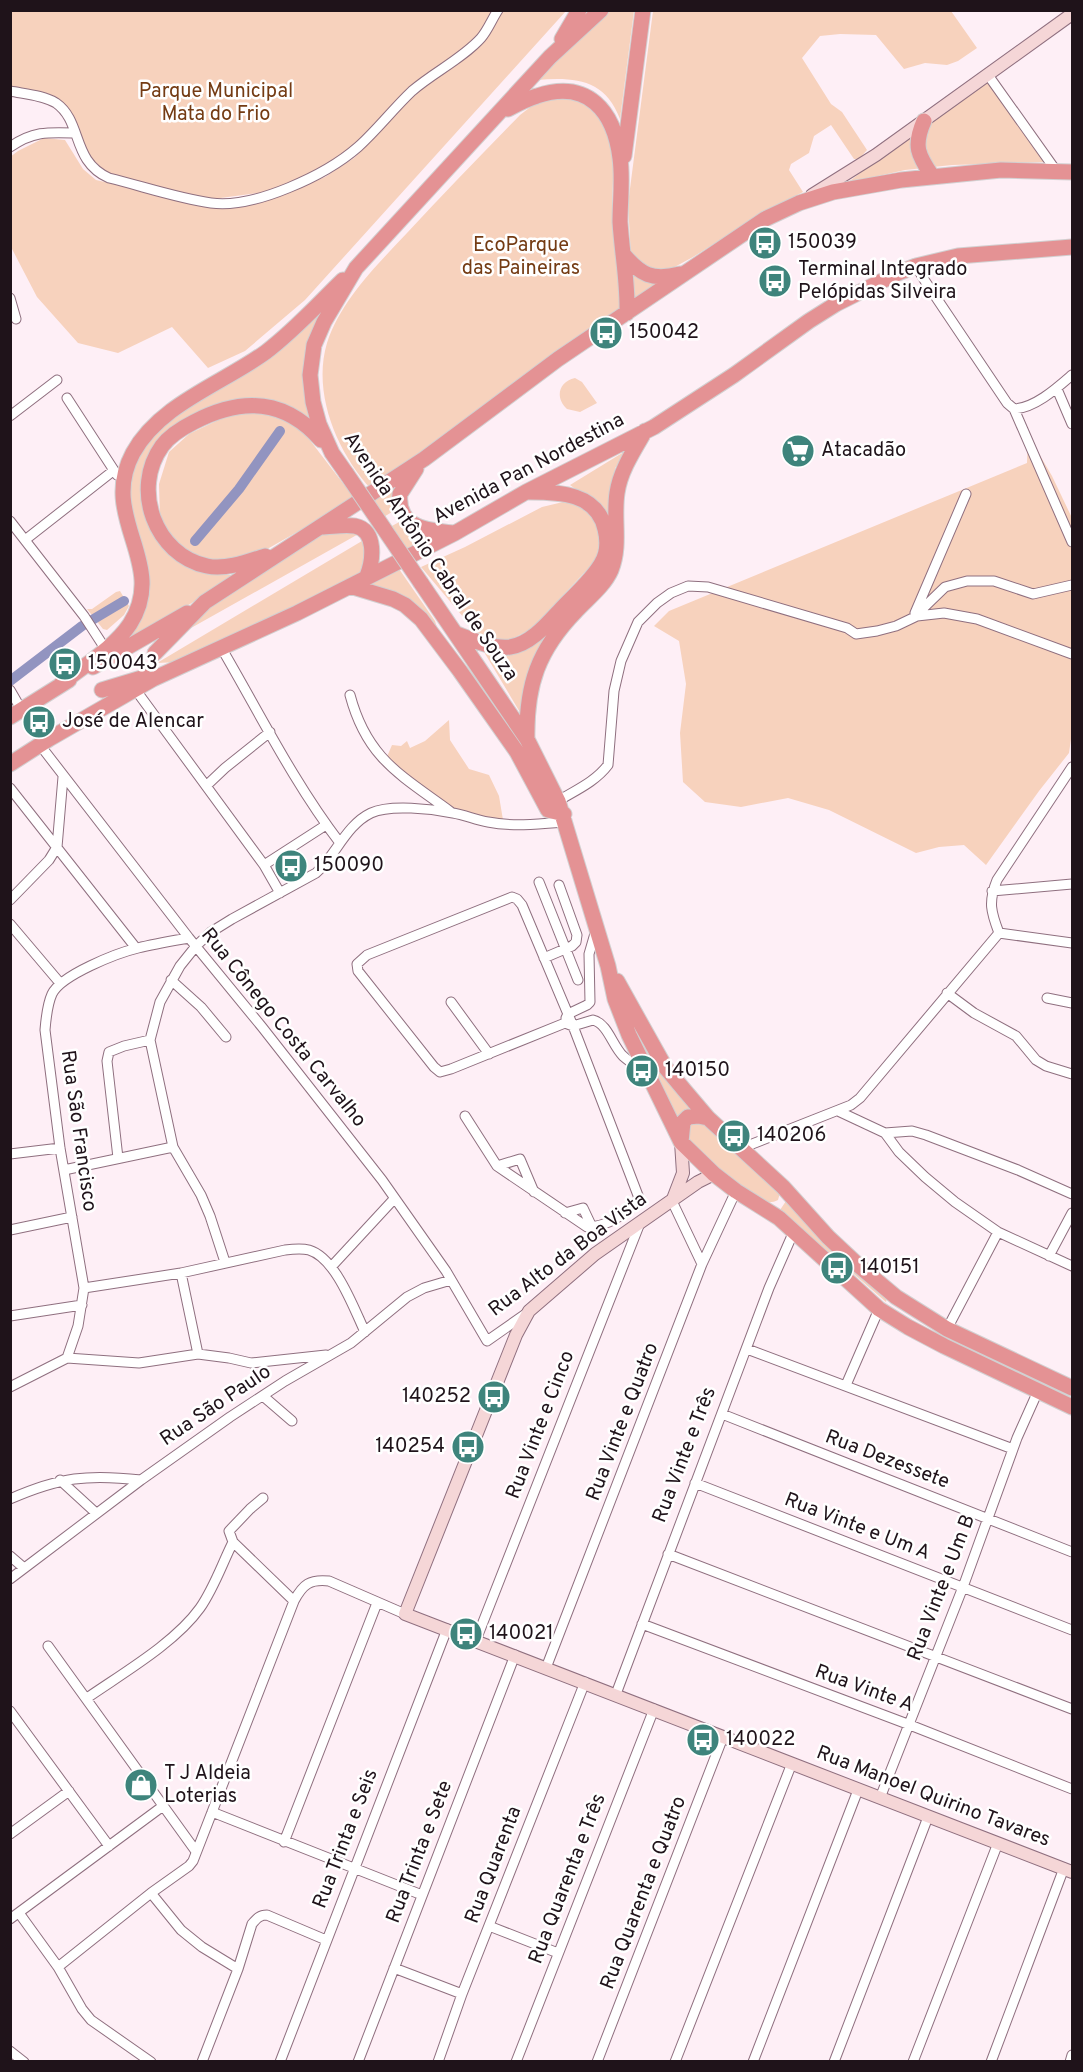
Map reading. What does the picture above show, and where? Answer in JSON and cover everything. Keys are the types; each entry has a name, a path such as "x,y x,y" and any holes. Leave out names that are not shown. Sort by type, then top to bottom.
{"highway":[{"name":"Avenida Antônio Cabral de Souza","path":"550,57 579,10"},
{"name":"Avenida Antônio Cabral de Souza","path":"601,10 550,57 356,267 324,322 314,345 310,375 313,402 319,424 332,453 527,739 563,812 608,966 615,999 629,1035 681,1142 714,1174 736,1191 764,1207 794,1231 879,1309 944,1346 1072,1407"},
{"path":"621,187 643,10"},
{"path":"502,111 537,95 556,91 574,92 598,105 610,119 615,131 620,159 627,313"},
{"path":"924,121 917,135 917,144 919,154 932,177"},
{"path":"16,713 108,653 205,602 321,527 424,459 558,359 765,219 800,203 833,192 863,186 1001,170 1068,172"},
{"name":"Avenida Pan Nordestina","path":"10,764 135,689 350,586 645,431 715,388 836,304 916,266 958,256 1072,247"},
{"path":"623,254 634,267 652,277 668,277 688,272"},
{"path":"108,653 129,626 140,600 142,570 123,508 118,476 142,439 166,415 265,352 284,337 356,267"},
{"path":"282,551 225,567 208,567 175,551 164,540 150,509 149,483 153,465 161,447 172,435 184,427 218,411 234,406 261,405 276,408 297,417 332,453"},
{"path":"527,739 529,703 534,677 543,652 563,624 610,573 617,542 617,490 624,469 645,431"},
{"path":"424,459 400,494 402,512 411,523 421,529 454,533"},
{"path":"457,634 498,647 512,647 522,643 545,626 602,563 607,550 607,536 604,524 588,502 561,493 526,492"},
{"path":"321,527 357,526 366,533 373,560 368,576"},
{"path":"350,586 393,599 405,605 421,619 517,752 548,810 563,812"},
{"path":"155,653 205,602"},
{"path":"102,690 173,670"},
{"name":"Avenida Antônio Cabral de Souza","path":"608,966 665,1067 708,1118 783,1187 828,1237 858,1265 896,1297 947,1329 1072,1388"},
{"path":"681,1142 683,1122 687,1117 708,1118"},
{"path":"764,1207 779,1199 783,1187"}],"main road":[{"path":"800,203 876,155 1072,14"},
{"name":"Rua Alto da Boa Vista","path":"672,1201 683,1173 681,1142"},
{"name":"Rua Alto da Boa Vista","path":"529,1311 595,1254 698,1182 714,1174"},
{"path":"405,1614 516,1335 529,1311"},
{"name":"Rua Manoel Quirino Tavares","path":"405,1614 1068,1870"}],"street":[{"path":"10,91 46,98 57,104 64,112 88,163 98,173 109,178 212,203 236,202 263,196 317,176 340,162 415,89 472,47 483,36 498,10"},
{"path":"988,75 1068,172"},
{"path":"10,147 25,137 45,132 75,133"},
{"path":"916,266 1007,403 1014,409 1072,542"},
{"path":"10,298 16,319"},
{"path":"1014,409 1030,405 1057,388 1072,375"},
{"path":"10,416 57,380"},
{"path":"1057,388 1072,424"},
{"path":"25,540 118,476 67,398"},
{"path":"912,618 966,494"},
{"path":"10,521 84,616 108,653"},
{"path":"912,618 945,587 968,581 994,581 1033,594 1072,585"},
{"path":"225,1262 201,1196 173,1147 150,1040 160,1002 171,980 196,946 218,928 316,873 327,863 355,825 371,813 400,808 452,812 489,822 509,824 563,812 608,765 614,691 621,661 638,622 657,603 671,593 688,586 708,587 847,628 856,634 877,632 917,616 944,613 977,619 1071,651"},
{"path":"222,649 326,825 340,843"},
{"path":"135,689 264,865 280,893"},
{"path":"10,690 16,713"},
{"path":"350,694 361,726 376,751 392,768 452,812"},
{"path":"206,786 270,732"},
{"name":"Rua Cônego Costa Carvalho","path":"40,745 189,938 296,1069 394,1199 436,1256 487,1341"},
{"path":"999,933 990,905 992,891 1006,865 1071,773"},
{"path":"10,900 49,860 57,847 63,777"},
{"path":"10,788 136,948"},
{"path":"264,865 326,825"},
{"path":"539,882 578,980"},
{"path":"992,891 1072,884"},
{"path":"544,958 576,942 577,935 559,885"},
{"path":"465,1116 497,1166 582,1224 592,1227 605,1225 631,1207 639,1198 639,1194 568,1021 544,958 522,905 517,899 512,897 360,959 357,964 358,971 440,1072 451,1070 568,1021 588,1005 590,1002 589,954 597,928"},
{"path":"10,924 60,983 136,948 189,938"},
{"path":"999,933 1072,943"},
{"path":"742,1148 851,1106 999,933"},
{"path":"171,980 201,1007 226,1037"},
{"name":"Rua São Francisco","path":"60,983 52,993 45,1030 60,1148 84,1288 78,1326 67,1358"},
{"path":"947,993 974,1014 1016,1036 1036,1060 1046,1066 1072,1074"},
{"path":"1047,998 1072,1002"},
{"path":"451,1002 489,1054"},
{"path":"568,1021 593,1020 598,1022 623,1056 650,1079"},
{"path":"118,1158 107,1061 109,1052 150,1040"},
{"path":"838,1111 885,1133 899,1152 925,1177 955,1202 998,1232 1072,1266"},
{"path":"885,1133 912,1131 926,1135 1018,1170 1072,1194"},
{"path":"64,1170 173,1147"},
{"path":"10,1154 60,1148"},
{"path":"497,1166 520,1159 534,1192"},
{"name":"Rua Vinte e Quatro","path":"546,1668 702,1264 736,1191"},
{"path":"332,1266 394,1199"},
{"path":"672,1201 702,1264"},
{"path":"565,1213 583,1208 592,1227"},
{"path":"1049,1256 1072,1213"},
{"path":"10,1230 72,1217"},
{"name":"Rua Vinte e Cinco","path":"476,1640 640,1223"},
{"name":"Rua Vinte e Três","path":"616,1694 769,1288 794,1231"},
{"path":"947,1329 998,1232"},
{"path":"84,1288 181,1273 285,1250 301,1249 312,1251 332,1266 365,1332"},
{"path":"181,1273 198,1354"},
{"name":"Rua São Paulo","path":"10,1579 141,1480 304,1369 333,1354 407,1298 424,1288 451,1280"},
{"path":"10,1316 82,1305"},
{"path":"846,1385 879,1309"},
{"name":"Rua Alto da Boa Vista","path":"487,1341 529,1311"},
{"path":"747,1349 1013,1449"},
{"path":"10,1387 67,1358 139,1363 198,1354 251,1363 333,1354"},
{"name":"Rua Vinte e Um B","path":"880,1798 963,1587 1013,1449 1038,1390"},
{"path":"263,1396 292,1422"},
{"name":"Rua Dezessete","path":"722,1414 1072,1552"},
{"path":"10,1499 60,1480 89,1476 141,1480"},
{"path":"60,1480 96,1513"},
{"name":"Rua Vinte e Um A","path":"695,1484 1072,1630"},
{"path":"58,1968 193,1861 195,1850 294,1601 233,1542 229,1531 263,1498"},
{"path":"87,1698 151,1654 185,1625 200,1608 233,1542"},
{"path":"668,1554 1072,1709"},
{"path":"10,1556 24,1568"},
{"name":"Rua Manoel Quirino Tavares","path":"294,1601 303,1587 310,1582 329,1581 405,1614"},
{"path":"284,1842 377,1603"},
{"name":"Rua Vinte A","path":"642,1624 1072,1789"},
{"name":"Rua Trinta e Seis","path":"280,2061 447,1629"},
{"path":"48,1646 195,1850"},
{"name":"Rua Trinta e Sete","path":"358,2061 515,1655"},
{"name":"Rua Quarenta","path":"438,2061 462,1994 585,1682"},
{"name":"Rua Quarenta e Três","path":"516,2061 654,1709"},
{"path":"10,1711 109,1846"},
{"name":"Rua Quarenta e Quatro","path":"597,2061 723,1737"},
{"path":"675,2061 792,1763"},
{"path":"753,2061 858,1790"},
{"path":"12,1831 69,1791"},
{"path":"10,1919 163,1806"},
{"path":"212,1812 422,1895"},
{"path":"834,2061 928,1816"},
{"path":"913,2061 998,1843"},
{"path":"991,2061 1068,1870"},
{"path":"150,1893 181,1930 202,1947 238,1969"},
{"path":"20,1913 91,2020 152,2061"},
{"path":"202,2061 238,1969 252,1924 261,1915 267,1915 326,1941"},
{"path":"489,1926 558,1953"},
{"path":"394,1968 462,1994"},
{"path":"10,2051 23,2061"},
{"path":"1070,2061 1072,2055"}],"green space":[{"name":"Parque Municipal Mata do Frio","path":"10,11 495,11 481,34 356,144 326,167 266,192 213,199 100,175 85,158 64,108 11,90"},
{"path":"501,11 566,11 305,300 245,351 208,368 172,327 118,353 78,343 37,297 11,247 10,157 18,151 44,138 65,140 83,169 96,180 212,206 238,207 272,199 325,177 354,158 415,94 473,49"},
{"path":"608,11 634,11 620,119 606,96 587,83 564,79 537,80"},
{"path":"653,11 951,11 977,48 958,61 947,65 925,63 904,69 876,35 820,36 802,58 831,104 842,112 867,150 859,159 854,159 831,125 814,136 809,153 791,164 789,170 803,192 761,214 669,270 654,270 639,264 631,256 628,204"},
{"path":"989,82 1046,162 952,165 905,170 847,183 915,131"},
{"name":"EcoParque das Paineiras","path":"551,94 588,103 606,123 614,157 612,203 623,293 619,310 371,489 338,440 325,401 323,362 333,327 361,284 449,188 520,115"},
{"path":"633,270 667,282 630,308"},
{"path":"321,308 308,349 318,430 249,399 157,445 148,520 214,573 237,576 116,648 145,606 123,496 147,437"},
{"path":"575,378 582,382 597,403 580,412 567,409 560,395 565,383"},
{"path":"235,412 277,413 299,426 355,499 255,556 231,560 195,557 180,546 160,518 159,484 169,452 189,434"},
{"path":"1028,435 1052,476 1072,518 1072,732 1069,753 986,865 964,845 939,847 916,853 829,810 788,798 741,807 705,802 683,782 680,733 686,684 679,641 654,626 669,611 1027,463"},
{"path":"632,447 615,468 614,544 575,609 521,714 484,652 512,653 609,551 590,500 570,485"},
{"path":"405,477 397,509 382,518 371,503"},
{"path":"563,502 580,505 593,517 601,534 596,560 540,620 529,630 508,641 489,638 475,631 421,567 542,507"},
{"path":"403,520 441,537 406,553 390,527"},
{"path":"326,531 362,532 175,637 206,604"},
{"path":"367,538 367,568 348,582 179,662 157,663"},
{"path":"397,566 435,621 440,638 420,614 359,585"},
{"path":"120,591 129,606 124,615 107,630 103,629 87,609 92,609"},
{"path":"449,720 450,740 469,769 489,775 499,796 503,820 494,821 452,809 386,759 392,745 401,746 407,741 410,748 425,741"},
{"path":"623,996 702,1116 678,1129 634,1038"},
{"path":"690,1122 706,1124 780,1193 778,1200 765,1202 760,1200 723,1174 687,1141"},
{"path":"788,1198 887,1298 886,1302 780,1210"}],"waterway":[{"path":"195,541 239,489 280,431"},
{"path":"10,681 82,626 124,601"}],"place":[{"name":"150039","path":"765,243"},
{"name":"Terminal Integrado Pelópidas Silveira","path":"775,281"},
{"name":"150042","path":"606,333"},
{"name":"Atacadão","path":"798,451"},
{"name":"150043","path":"65,664"},
{"name":"José de Alencar","path":"39,722"},
{"name":"150090","path":"291,866"},
{"name":"140150","path":"642,1071"},
{"name":"140206","path":"734,1136"},
{"name":"140151","path":"837,1268"},
{"name":"140252","path":"494,1397"},
{"name":"140254","path":"468,1447"},
{"name":"140021","path":"466,1634"},
{"name":"140022","path":"703,1740"},
{"name":"T J Aldeia Loterias","path":"141,1785"}]}
